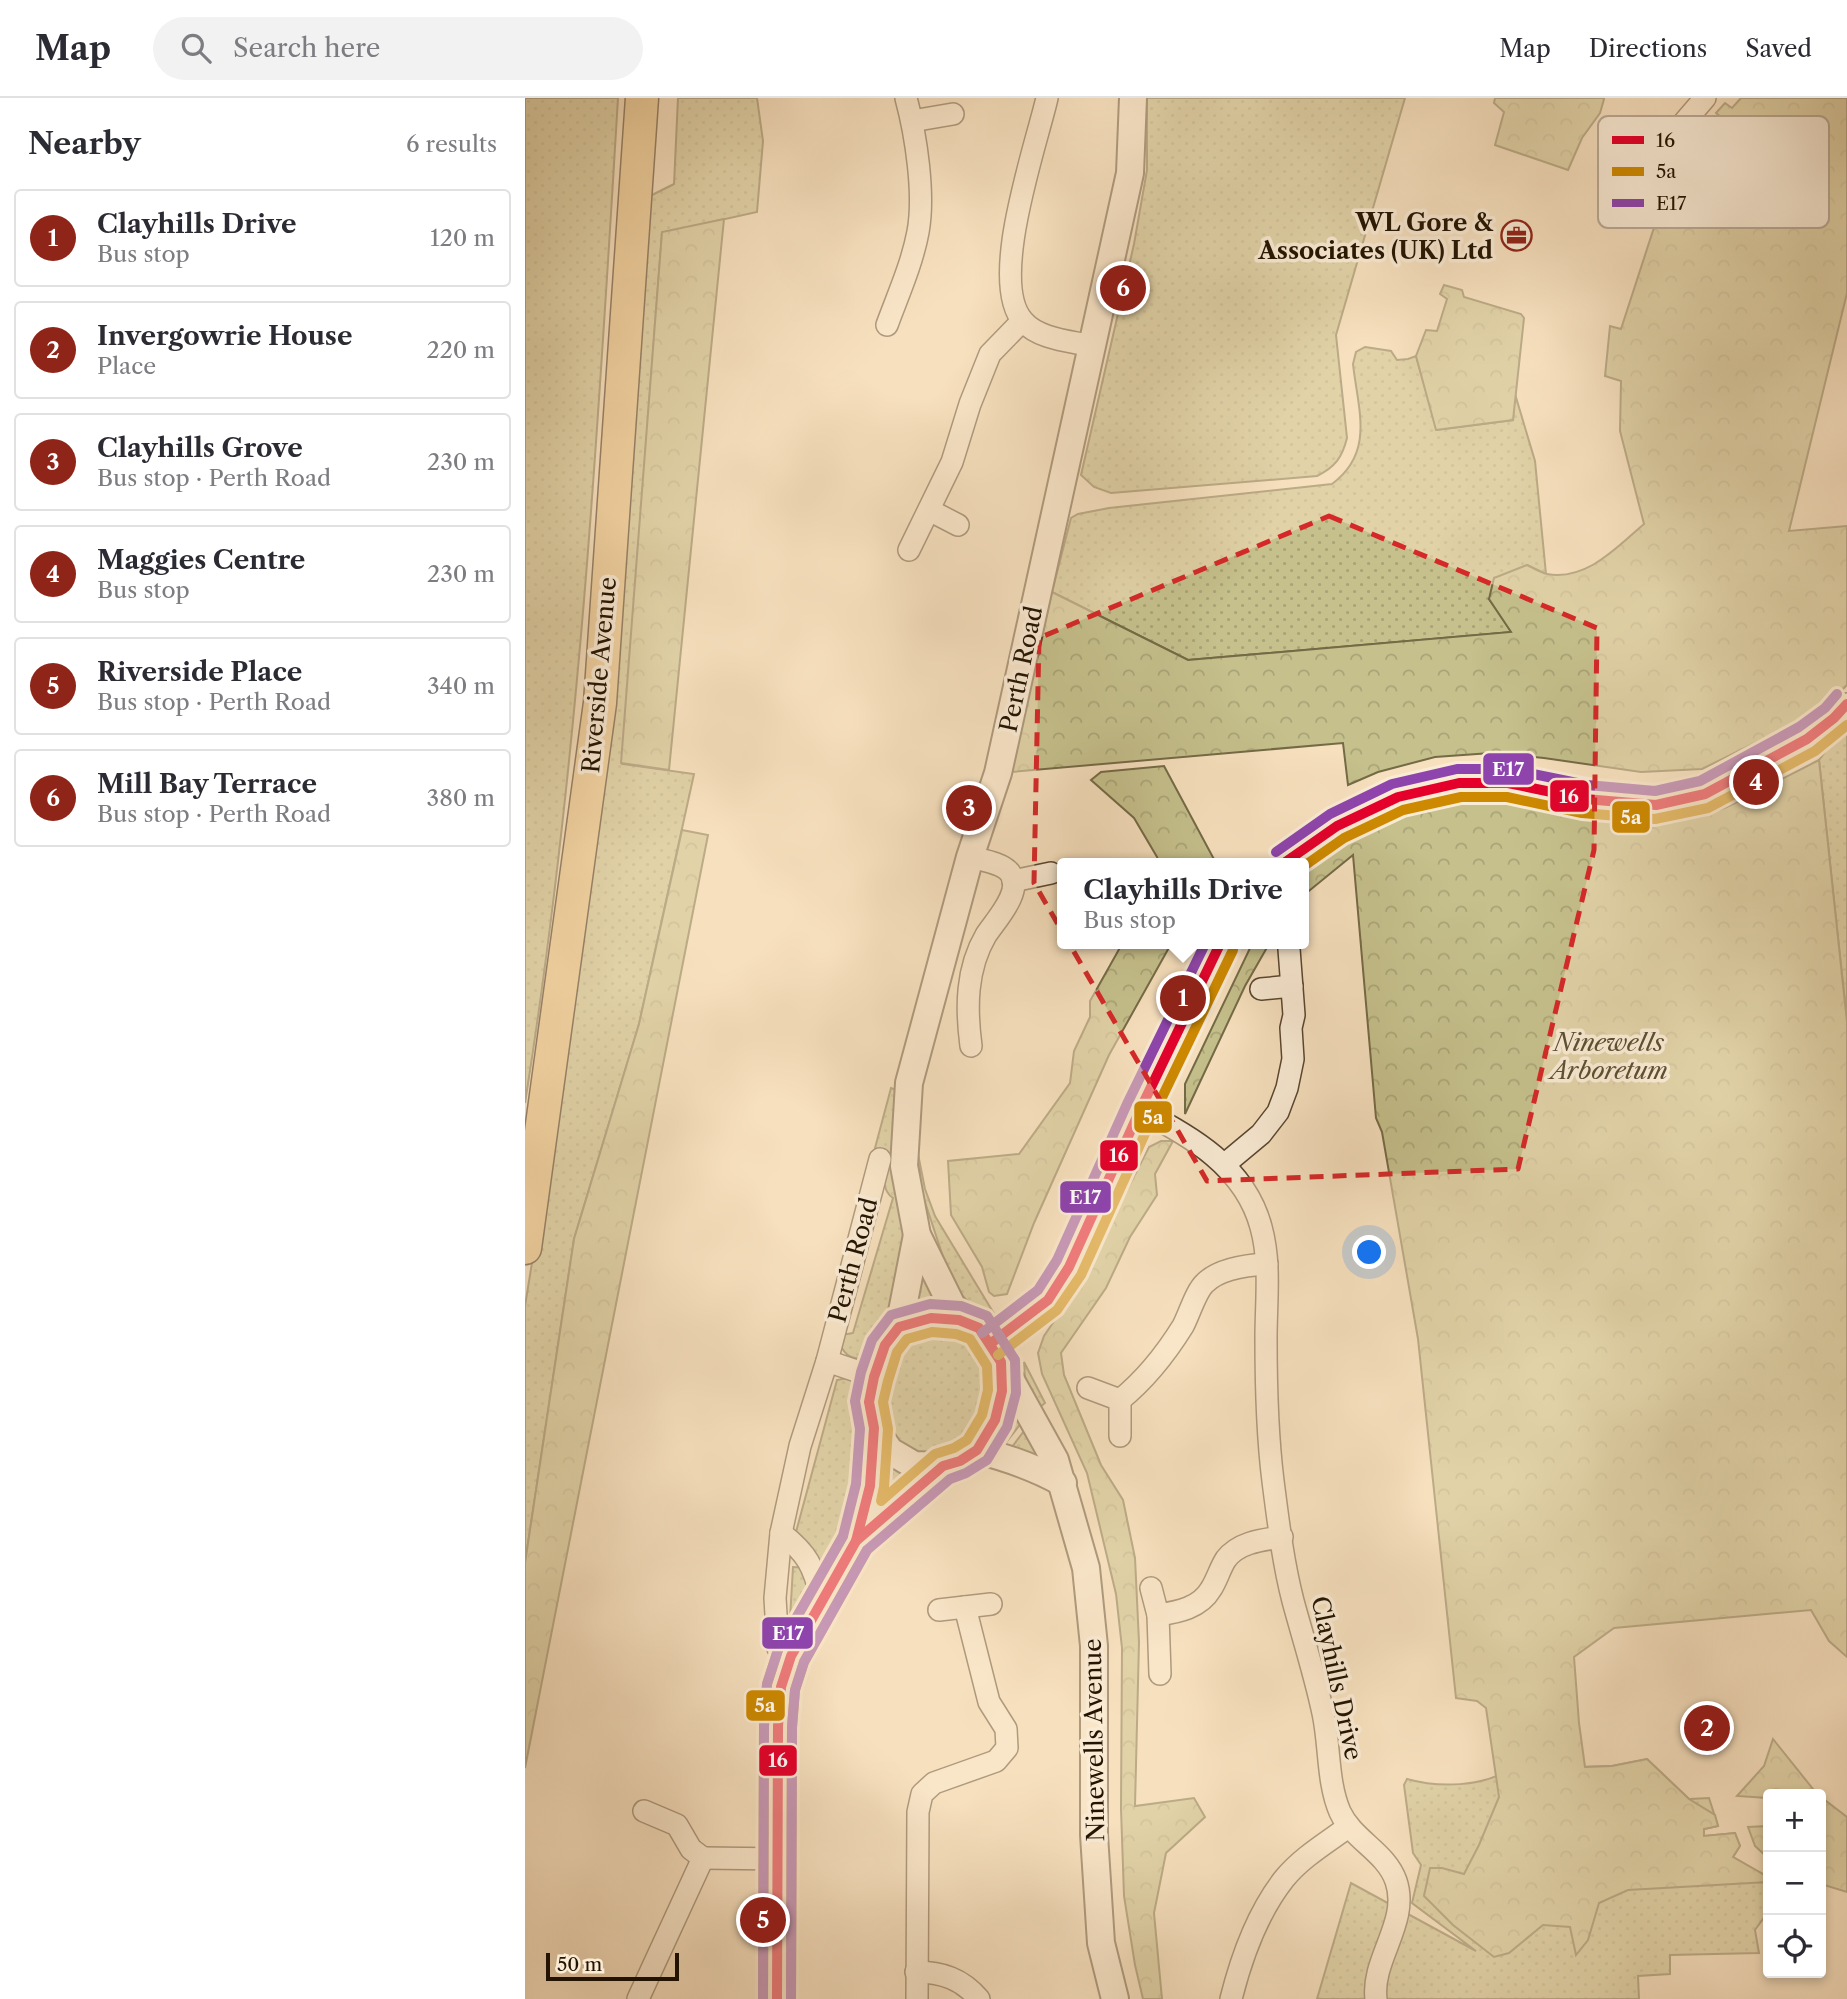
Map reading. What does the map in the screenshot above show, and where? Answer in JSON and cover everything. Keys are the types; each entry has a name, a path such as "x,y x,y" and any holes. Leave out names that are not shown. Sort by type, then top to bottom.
{"main road":[{"name":"Riverside Avenue","path":"525,1248 600,703 642,98"}],"street":[{"path":"887,325 918,233 921,202 912,121 906,98"},
{"path":"1047,98 1020,197 1009,284 1013,304 1022,321 1038,333 1092,346"},
{"name":"Perth Road","path":"996,1353 979,1328 959,1320 917,1235 904,1166 909,1083 970,857 998,773 1130,173 1133,98"},
{"path":"1690,116 1705,98"},
{"path":"912,121 953,114"},
{"path":"909,550 952,461 970,404 990,354 1022,321"},
{"path":"929,510 957,525"},
{"path":"1291,858 1337,825 1398,797 1459,783 1508,783 1585,799 1656,805 1705,794 1807,739 1847,704"},
{"path":"970,857 1003,867 1010,873 1013,881 1013,891 1000,918 986,936 973,964 967,1000 971,1046"},
{"path":"1013,881 1051,873"},
{"path":"1063,1483 1037,1468 977,1450 995,1420 1002,1391 996,1353 1048,1300 1069,1267 1140,1110 1218,949"},
{"path":"1225,1164 1261,1134 1278,1112 1287,1088 1293,1059 1289,949"},
{"path":"1261,989 1291,986"},
{"name":"Clayhills Drive","path":"1140,1110 1180,1131 1225,1164 1246,1191 1261,1227 1266,1264 1267,1395 1273,1479 1293,1598 1324,1716 1333,1790 1340,1811 1348,1827 1386,1862 1396,1882 1399,1901 1396,1920 1374,1984 1376,1999"},
{"name":"Perth Road","path":"778,1648 775,1598 781,1533 800,1446 827,1361 880,1158"},
{"name":"Perth Road","path":"777,1999 778,1726 781,1687 791,1656 856,1541 870,1486 874,1427 869,1402 885,1345 899,1327 917,1235"},
{"path":"1120,1436 1120,1401 1141,1383 1160,1360 1183,1325 1205,1283 1230,1270 1266,1264"},
{"path":"899,1327 931,1318 959,1320"},
{"name":"Ninewells Avenue","path":"996,1353 1055,1460 1086,1568 1094,1646 1094,1835 1098,1902 1101,1943 1115,1999"},
{"path":"827,1361 874,1377"},
{"path":"1089,1388 1120,1401"},
{"name":"Perth Road","path":"874,1427 891,1451 913,1465 943,1465 960,1461 977,1450"},
{"name":"Perth Road","path":"856,1541 943,1465"},
{"path":"781,1533 800,1548 815,1572 822,1599"},
{"path":"1158,1615 1199,1603 1210,1591 1227,1558 1245,1545 1282,1537"},
{"path":"1151,1588 1158,1615 1160,1674"},
{"path":"939,1610 991,1604"},
{"path":"917,1999 918,1812 922,1794 934,1783 996,1761 1007,1748 1006,1729 989,1702 965,1607"},
{"path":"644,1811 677,1825 691,1849 703,1858 778,1859"},
{"path":"1231,1999 1264,1911 1285,1879 1308,1856 1348,1827"},
{"path":"638,1999 703,1858"},
{"path":"916,1972 934,1972 952,1977 971,1989 979,1999"}],"highlighted area":[{"path":"1329,516 1597,628 1594,850 1518,1169 1207,1181 1034,883 1039,638"}],"green space":[{"path":"525,98 618,98 584,602 559,853 525,1103"},
{"path":"678,98 757,98 763,141 757,212 662,233 622,764 694,774 639,1024 574,1239 525,1563 525,1306 547,1170 644,199 674,184"},
{"path":"1147,98 1405,98 1336,335 1347,438 1337,461 1317,476 1111,493 1094,487 1081,475 1134,244 1147,170"},
{"path":"1495,98 1604,99 1600,113 1582,138 1568,170 1495,145 1504,112 1494,103"},
{"path":"1741,98 1847,98 1847,293 1789,531 1847,526 1847,685 1822,710 1702,769 1641,772 1491,753 1435,757 1378,772 1348,785 1343,743 1011,772 1052,592 1188,660 1511,632 1489,599 1494,578 1527,565 1547,574 1575,572 1612,552 1644,524 1620,431 1621,381 1605,376 1610,326 1621,329 1654,228 1829,228 1829,116 1720,116 1716,113 1725,103 1732,108"},
{"path":"724,219 669,770 621,763 662,232"},
{"path":"1444,285 1462,290 1464,297 1521,314 1524,318 1513,420 1436,430 1416,356 1426,330 1437,331 1447,299 1440,294"},
{"path":"1365,347 1391,351 1397,360 1416,356 1437,430 1513,420 1515,394 1535,461 1546,574 1527,565 1489,599 1512,632 1188,660 1052,592 1071,518 1078,514 1109,508 1332,484 1345,472 1359,444 1360,414 1353,364 1356,352"},
{"path":"1847,723 1847,1022 1819,760"},
{"name":"Ninewells Arboretum","path":"1819,760 1847,1022 1847,1657 1829,1641 1811,1610 1614,1628 1574,1657 1585,1767 1612,1766 1647,1759 1689,1799 1715,1815 1718,1826 1704,1829 1704,1836 1735,1833 1740,1846 1733,1857 1763,1874 1763,1882 1628,1890 1599,1903 1588,1940 1576,1955 1570,1927 1543,1925 1509,1953 1494,1957 1453,1925 1424,1896 1430,1868 1464,1874 1499,1797 1486,1708 1477,1701 1456,1698 1418,1339 1382,1132 1376,1118 1353,855 1309,891 1309,871 1355,836 1413,813 1444,806 1508,801 1631,816 1667,816 1718,810"},
{"path":"1164,766 1213,858 1157,858 1134,818 1091,780 1101,772"},
{"path":"682,830 708,835 525,1768 525,1563 574,1239 639,1024"},
{"path":"1119,949 1168,949 1109,1055 1034,1223 1007,1294 994,1296 989,1292 982,1267 951,1215 948,1161 1019,1154 1070,1083 1074,1051 1090,1017 1090,1001"},
{"path":"1250,949 1266,949 1245,986 1185,1114 1185,1084"},
{"path":"891,1088 896,1090 906,1229 893,1306 867,1358 857,1358 844,1352 839,1343 842,1335 853,1333 893,1198 884,1183 884,1151 875,1148"},
{"path":"1161,1141 1173,1141 1155,1174 1157,1195 1130,1237 1106,1288 1061,1353 1064,1375 1101,1465 1123,1500 1135,1558 1139,1642 1135,1806 1194,1798 1205,1817 1166,1853 1154,1913 1162,1999 1143,1999 1124,1896 1121,1809 1122,1648 1116,1594 1087,1473 1042,1374 1038,1353 1044,1336 1078,1286 1149,1147"},
{"path":"917,1149 925,1189 935,1216 993,1312 972,1305 953,1287 922,1193"},
{"path":"920,1256 942,1303 909,1310"},
{"path":"937,1329 967,1336 983,1355 990,1381 973,1436 951,1452 925,1455 903,1446 887,1425 883,1399 894,1358 911,1338"},
{"path":"1024,1362 1045,1403 1040,1407 1025,1379"},
{"path":"847,1378 857,1385 861,1470 851,1519 824,1573 796,1532 837,1380"},
{"path":"1014,1394 1026,1417 1004,1445 998,1445"},
{"path":"1030,1423 1052,1469 1012,1447"},
{"path":"883,1462 916,1479 873,1511"},
{"path":"793,1567 807,1568 809,1587 803,1611 789,1636"},
{"path":"1773,1739 1813,1789 1763,1789 1763,1798 1737,1796 1764,1766"},
{"path":"1647,1759 1689,1799 1709,1798 1718,1826 1704,1829 1704,1836 1735,1833 1740,1846 1733,1857 1763,1874 1763,1919 1755,1930 1759,1953 1670,1955 1670,1974 1638,1976 1639,1999 1317,1999 1351,1883 1476,1951 1412,1903 1421,1865 1413,1853 1404,1785 1407,1779 1446,1785 1487,1779 1510,1769 1612,1766"},
{"path":"1826,1801 1847,1817 1847,1892 1826,1886"},
{"path":"1763,1826 1763,1853 1755,1846 1748,1827"}],"transit line":[{"name":"E17","path":"1276,852 1330,814 1392,784 1457,769 1509,769 1587,785 1655,791 1700,781 1799,727 1825,708 1837,694"},
{"name":"16","path":"1291,858 1337,826 1398,797 1459,783 1508,783 1585,799 1656,805 1705,794 1807,739 1847,704"},
{"name":"5a","path":"1309,862 1344,838 1403,810 1461,797 1507,797 1582,813 1655,819 1708,808 1815,751 1847,725"},
{"name":"E17","path":"982,1333 1038,1290 1057,1260 1127,1104 1203,949"},
{"name":"16","path":"990,1344 1048,1300 1069,1267 1140,1110 1218,949"},
{"name":"5a","path":"998,1355 1057,1310 1081,1275 1153,1116 1233,950"},
{"name":"E17","path":"763,1999 764,1726 767,1684 778,1650 843,1536 856,1484 860,1429 855,1401 872,1340 891,1315 930,1304 961,1306 987,1316 1015,1360 1016,1393 1007,1427 987,1460 950,1479 867,1550 804,1662 795,1690 792,1727 791,1999"},
{"name":"16","path":"931,1318 959,1320 979,1328 1001,1362 1002,1391 995,1420 977,1450 960,1461 943,1466 856,1541 870,1486 874,1428 869,1402 874,1377 885,1345 899,1327 931,1318"},
{"name":"5a","path":"932,1332 956,1334 970,1339 987,1366 988,1390 982,1415 967,1440 954,1448 935,1454 881,1501 888,1429 883,1402 888,1381 897,1352 907,1339 932,1332"},
{"name":"5a","path":"763,1999 764,1726 767,1684 778,1650 843,1536"},
{"name":"16","path":"777,1999 778,1726 781,1687 791,1656 856,1541"},
{"name":"5a","path":"791,1999 792,1727 795,1690 804,1662 867,1550"}],"place":[{"name":"WL Gore & Associates (UK) Ltd","path":"1516,236"},
{"name":"Mill Bay Terrace","path":"1123,288"},
{"name":"Maggies Centre","path":"1756,782"},
{"name":"Clayhills Grove","path":"969,808"},
{"name":"Clayhills Drive","path":"1183,998"},
{"name":"Invergowrie House","path":"1707,1728"},
{"name":"Riverside Place","path":"763,1920"}]}
